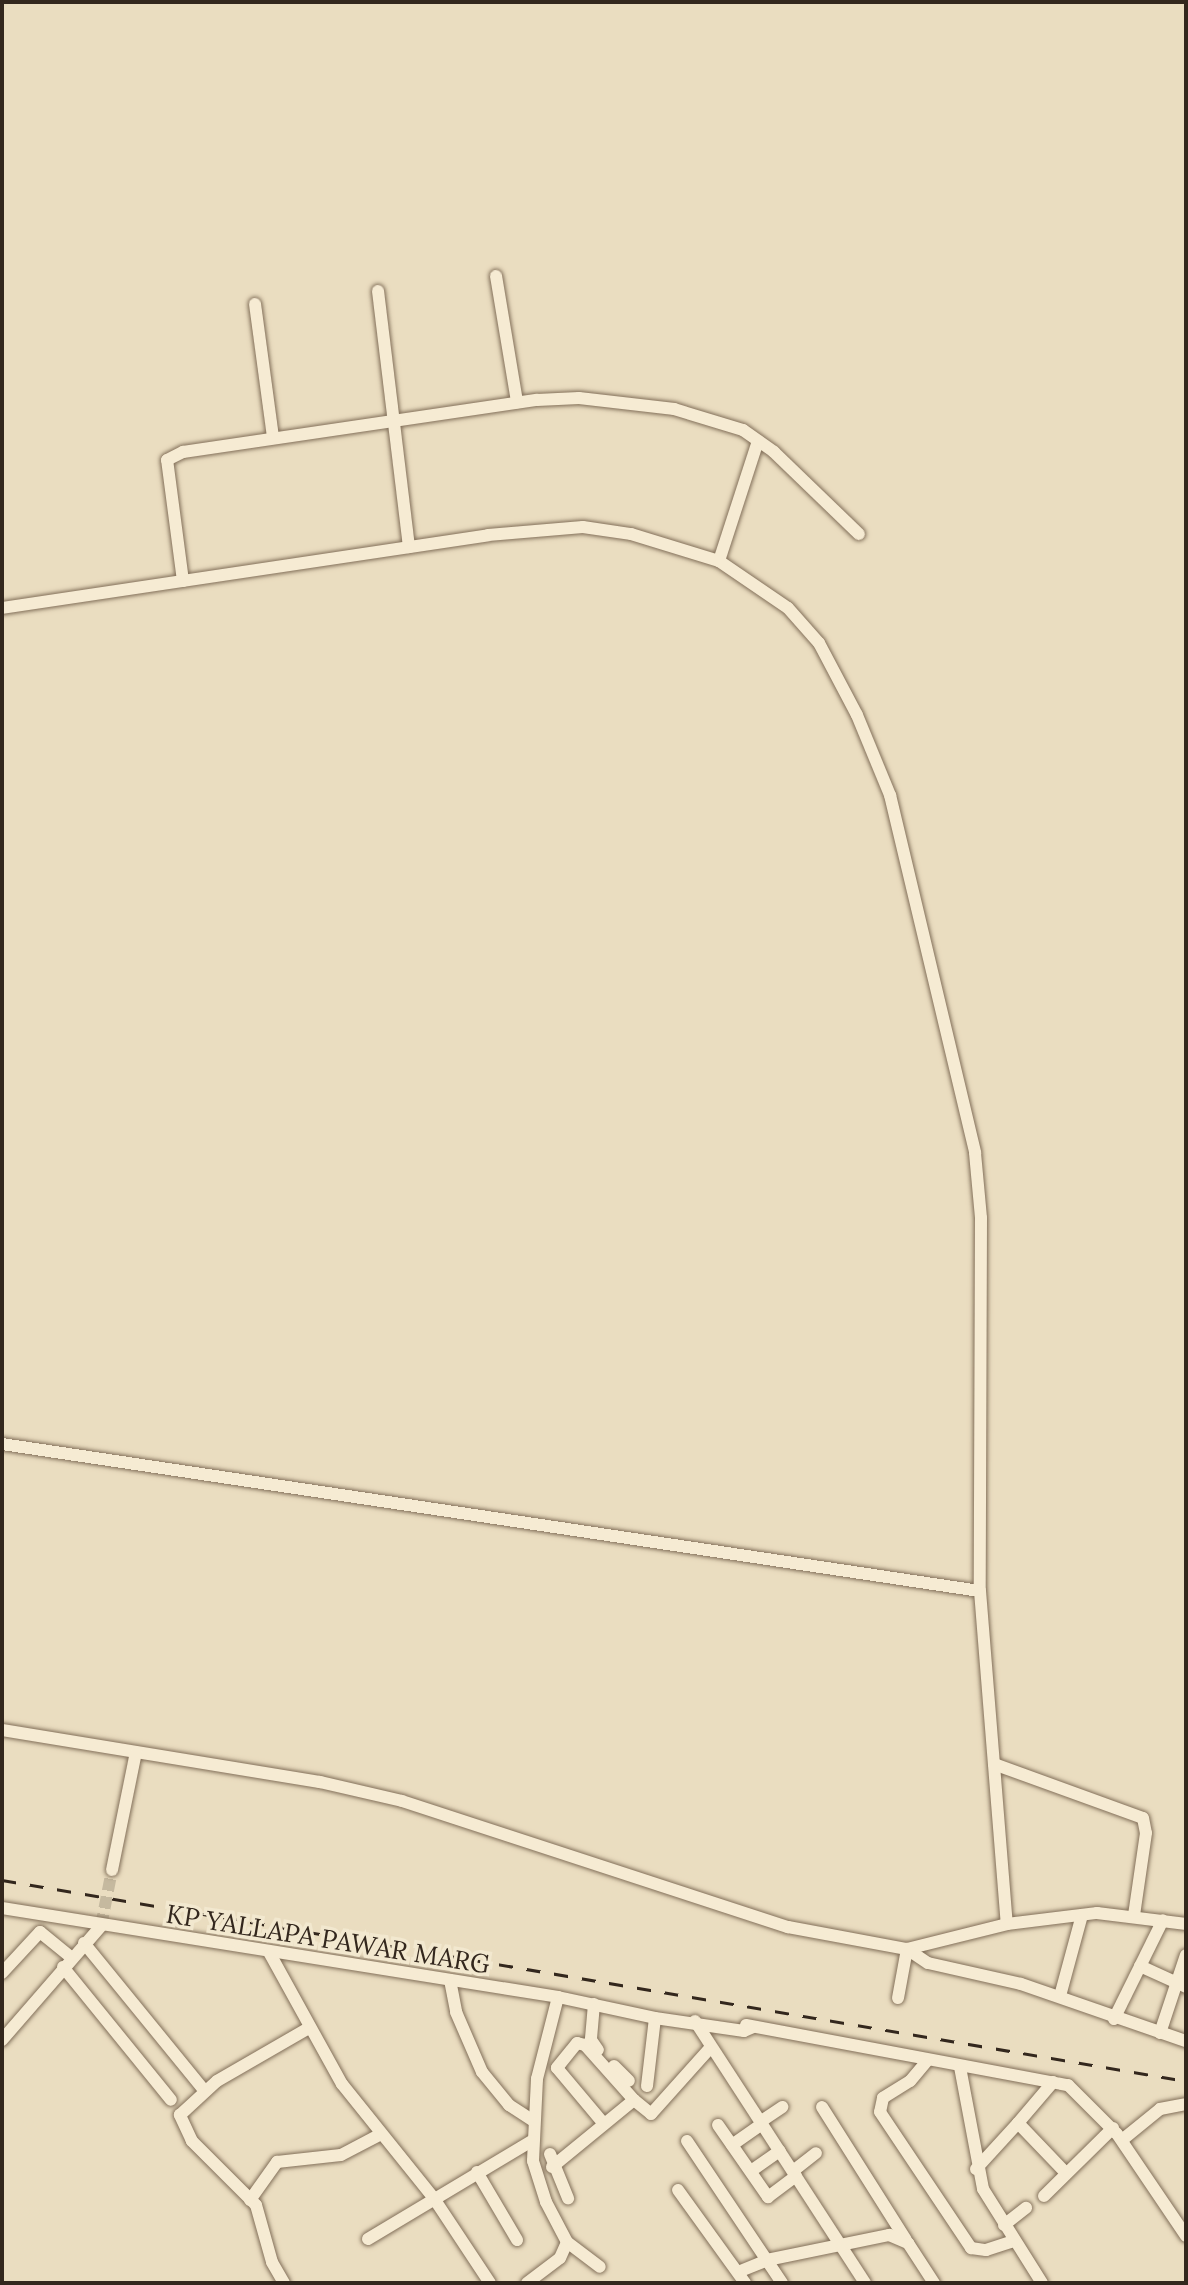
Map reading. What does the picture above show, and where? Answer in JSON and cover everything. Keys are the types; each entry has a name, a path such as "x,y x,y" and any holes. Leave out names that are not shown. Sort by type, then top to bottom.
{"street":[{"path":"496,276 517,402"},
{"path":"378,291 409,547"},
{"path":"255,304 273,438"},
{"path":"183,581 167,460 183,452 517,402 579,398 674,409 719,421 758,441 859,534"},
{"path":"719,561 758,441"},
{"path":"2,608 409,547 583,527 631,534 719,561 788,608 819,643 857,715 906,850 961,1080 979,1185 980,1591 1007,1924"},
{"path":"2,1444 980,1591"},
{"path":"2,1730 402,1801 788,1927 907,1949 928,1963 1060,1996 1114,2019 1186,2041"},
{"path":"112,1870 136,1752"},
{"path":"994,1764 1143,1818 1146,1833 1134,1915"},
{"name":"KP YALLAPA PAWAR MARG","path":"2,1908 558,1997 652,2016 753,2027 889,2049 927,2061 1053,2082 1076,2090 1113,2128 1186,2236"},
{"path":"907,1949 1007,1924 1082,1915 1134,1915 1186,1924"},
{"path":"1060,1996 1082,1915"},
{"path":"1114,2019 1163,1920"},
{"path":"5,2032 101,1926"},
{"path":"2,1973 40,1932 171,2100"},
{"path":"84,1943 204,2090"},
{"path":"898,1998 907,1949"},
{"path":"269,1952 307,2029 381,2134 433,2197 490,2283"},
{"path":"1160,2033 1181,1985 1186,1955"},
{"path":"1140,1966 1181,1985"},
{"path":"450,1980 456,2012 482,2072 509,2105 532,2120"},
{"path":"558,1997 532,2120 532,2141 546,2202 567,2242 600,2267"},
{"path":"594,2004 591,2040 629,2081"},
{"path":"647,2086 652,2016"},
{"path":"695,2021 865,2283"},
{"path":"284,2283 250,2200 180,2123 182,2109 204,2090 307,2029"},
{"path":"604,2124 557,2068 577,2043 585,2045 634,2100 651,2114 711,2047"},
{"path":"927,2061 910,2081 883,2098 880,2112 971,2248 986,2250 1014,2241"},
{"path":"960,2067 976,2169 1004,2225 1042,2283"},
{"path":"976,2169 1053,2082"},
{"path":"568,2198 551,2161 634,2100"},
{"path":"1122,2140 1160,2109 1186,2104"},
{"path":"732,2145 782,2107"},
{"path":"822,2107 934,2283"},
{"path":"1018,2123 1066,2173"},
{"path":"718,2125 768,2197 816,2153"},
{"path":"1044,2196 1113,2128"},
{"path":"250,2200 277,2162 341,2155 381,2134"},
{"path":"368,2239 433,2197 532,2141"},
{"path":"687,2141 782,2283"},
{"path":"751,2171 780,2151"},
{"path":"477,2172 517,2240"},
{"path":"678,2190 742,2278 767,2260 840,2242 889,2235 908,2243"},
{"path":"1004,2225 1026,2208"},
{"path":"527,2283 560,2258 567,2242"}],"tunnel":[{"path":"101,1926 112,1870"}],"railway":[{"path":"2,1880 1186,2081"}]}
